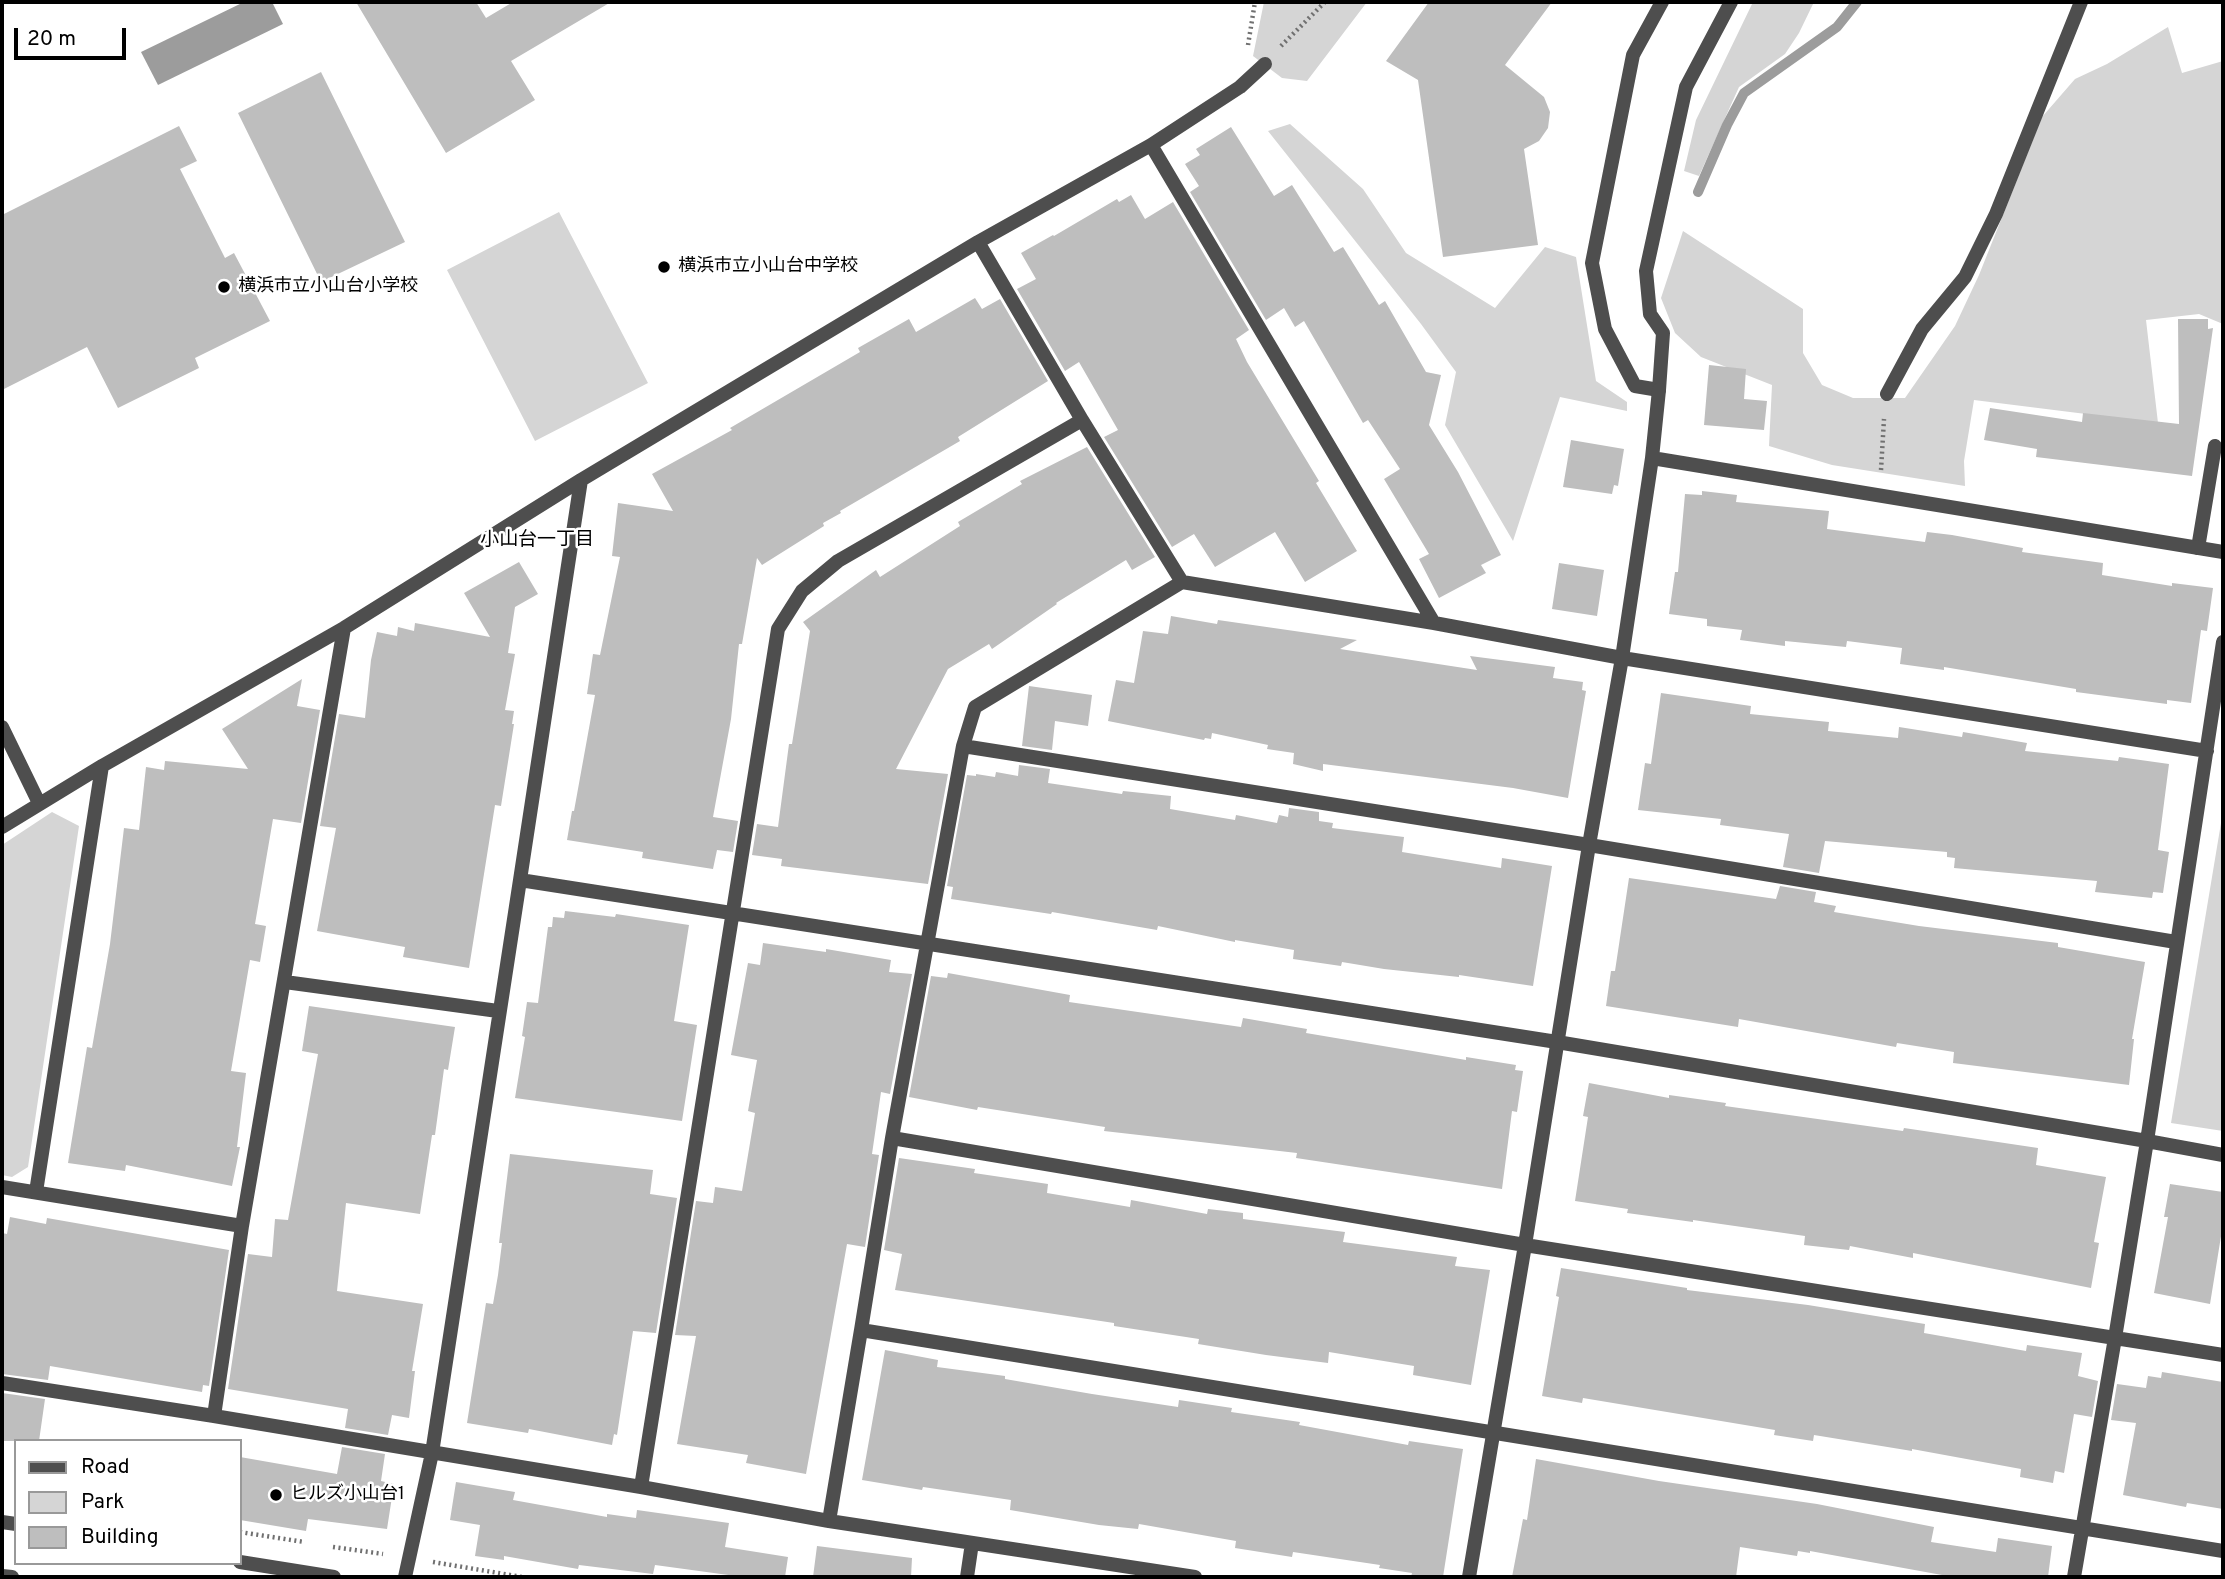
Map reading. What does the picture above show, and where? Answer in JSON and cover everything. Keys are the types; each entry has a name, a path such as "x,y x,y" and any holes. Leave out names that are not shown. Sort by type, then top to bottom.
{"street":[{"path":"1659,390 1635,386 1605,329 1592,263 1633,55 1662,2"},
{"path":"1469,1577 1622,658 1652,457 1663,333 1650,314 1646,271 1686,87 1731,2"},
{"path":"1886,394 1922,329 1965,277 1996,214 2081,2"},
{"path":"2,827 103,765 344,628 581,480 978,242 1151,145 1240,87 1265,64"},
{"path":"1151,145 1434,623"},
{"path":"978,242 1082,420 1182,582"},
{"path":"641,1487 778,629 802,591 838,561 1082,420"},
{"path":"2198,548 2215,446"},
{"path":"1652,457 2223,552"},
{"path":"405,1577 432,1453 581,480"},
{"path":"829,1521 927,942 963,746 975,707 1182,582 1434,623 1622,658 2207,751"},
{"path":"214,1416 242,1226 344,628"},
{"path":"2074,1577 2147,1141 2223,642"},
{"path":"2,727 39,803"},
{"path":"963,746 1589,845 2176,942"},
{"path":"36,1192 103,765"},
{"path":"520,880 1557,1042 2223,1155"},
{"path":"285,982 498,1011"},
{"path":"892,1138 1525,1245 2223,1355"},
{"path":"2,1187 242,1226"},
{"path":"861,1330 2223,1550"},
{"path":"2,1382 641,1487 829,1521 1195,1577"},
{"path":"967,1577 972,1543"},
{"path":"242,1562 334,1577"},
{"path":"2,1576 12,1577"}],"path":[{"path":"1265,64 1325,2"},
{"path":"1880,495 1886,394"}],"green space":[{"path":"1264,2 1367,2 1307,81 1282,78 1253,56"},
{"path":"1753,2 1814,2 1785,54 1739,87 1699,176 1684,171 1696,120"},
{"path":"2168,27 2182,73 2223,61 2223,324 2199,314 2146,320 2158,423 1974,400 1964,461 1965,486 1832,465 1769,446 1772,385 1701,357 1675,333 1661,298 1683,231 1803,309 1803,353 1822,385 1853,398 1905,398 1955,326 1979,275 2042,117 2075,79 2107,64"},
{"path":"1290,124 1363,189 1406,253 1495,308 1545,247 1576,257 1596,381 1627,402 1627,411 1560,397 1513,541 1445,425 1456,372 1268,131"},
{"path":"559,212 648,383 535,441 447,270"},
{"path":"2223,811 2223,1131 2171,1123"},
{"path":"52,812 79,826 28,1167 12,1177 2,1175 2,845"}],"shaded area":[{"path":"244,2 272,2 283,24 158,85 141,52"}],"building":[{"path":"356,2 476,2 486,18 513,2 611,2 511,61 535,100 446,153"},
{"path":"1429,2 1552,2 1505,65 1544,97 1550,112 1548,128 1539,141 1524,149 1538,245 1443,257 1418,80 1386,61"},
{"path":"321,72 405,242 321,282 238,113"},
{"path":"179,126 197,161 180,169 225,258 234,253 270,321 195,358 199,368 118,408 87,347 2,390 2,215"},
{"path":"1231,127 1274,196 1292,185 1334,252 1343,247 1379,305 1385,301 1426,372 1441,375 1429,425 1458,472 1501,555 1481,565 1486,573 1439,598 1419,559 1429,554 1384,479 1400,469 1368,420 1363,423 1304,321 1295,327 1284,308 1266,320 1190,192 1199,186 1185,164 1200,155 1196,149"},
{"path":"1131,195 1145,219 1173,202 1249,330 1236,339 1247,362 1319,481 1316,483 1357,551 1305,582 1275,532 1215,567 1194,534 1172,547 1104,437 1118,430 1079,362 1065,371 1017,289 1036,279 1021,253 1117,199 1119,202"},
{"path":"975,298 982,309 1000,299 1048,381 958,437 960,441 840,511 841,513 823,523 824,526 762,565 757,558 742,644 739,644 731,719 713,817 738,821 733,852 717,850 713,869 642,858 643,852 567,840 595,695 587,694 593,654 600,655 620,557 612,556 618,503 673,511 652,474 732,430 730,428 860,352 858,348 909,319 916,332"},
{"path":"2178,319 2208,319 2208,329 2213,328 2192,476 2036,457 2037,449 1984,440 1990,408 2082,422 2083,413 2179,424"},
{"path":"1709,365 1746,369 1744,399 1767,401 1764,430 1704,425"},
{"path":"1571,440 1624,449 1618,486 1614,485 1612,494 1563,487"},
{"path":"1087,447 1155,557 1132,570 1126,560 1056,603 992,649 989,644 948,669 896,769 948,774 928,884 781,866 782,859 752,855 757,824 778,827 789,744 792,744 810,631 803,622 876,570 880,577 960,526 958,522 1022,484 1020,481"},
{"path":"1702,491 1737,495 1736,502 1829,511 1827,529 1925,542 1927,532 1952,535 2023,548 2022,552 2103,563 2102,575 2172,586 2172,583 2213,588 2207,631 2201,630 2191,703 2167,700 2167,704 2076,692 2076,689 1944,667 1944,670 1900,664 1902,648 1847,641 1846,647 1785,641 1785,646 1740,640 1742,630 1707,626 1707,619 1669,614 1675,572 1678,572 1685,494 1702,495"},
{"path":"519,562 538,594 515,607 508,653 515,654 505,710 514,711 514,724 501,806 495,805 469,968 403,957 405,947 317,931 336,828 320,826 339,714 365,718 377,632 397,636 398,627 414,631 415,623 490,637 464,593"},
{"path":"1559,563 1604,570 1597,616 1552,609"},
{"path":"1171,616 1357,640 1340,649 1477,670 1470,656 1555,667 1553,678 1583,682 1582,690 1586,691 1568,798 1513,788 1323,764 1323,771 1293,764 1294,753 1267,749 1268,745 1212,733 1211,739 1204,740 1108,721 1116,680 1134,683 1143,631 1168,634"},
{"path":"302,679 297,706 320,710 301,823 273,819 255,924 266,926 260,962 250,960 231,1071 246,1073 237,1147 240,1147 232,1186 126,1165 125,1171 68,1163 87,1047 92,1048 110,944 124,828 139,830 146,767 164,770 165,761 248,769 222,729"},
{"path":"1029,686 1092,695 1088,726 1055,721 1052,750 1022,746"},
{"path":"1661,693 1751,706 1750,714 1829,722 1828,731 1898,738 1899,727 1962,737 1963,732 2027,743 2025,751 2118,761 2119,757 2169,764 2158,850 2169,852 2163,893 2153,892 2152,898 2095,892 2097,881 1954,868 1955,858 1947,857 1947,852 1825,841 1819,873 1783,867 1789,834 1720,825 1721,819 1638,810 1645,763 1651,764"},
{"path":"1019,765 1050,769 1048,783 1122,794 1123,791 1171,796 1170,809 1235,820 1236,815 1277,823 1279,815 1288,817 1289,808 1319,812 1319,821 1333,823 1332,828 1404,837 1402,852 1501,868 1502,858 1552,866 1533,986 1459,975 1384,969 1342,962 1341,966 1293,959 1294,950 1235,942 1158,926 1157,930 1052,912 1051,914 951,899 953,887 947,886 967,775 995,777 996,772 1018,776"},
{"path":"1629,878 1776,899 1780,886 1816,892 1814,902 1836,906 1834,912 1919,926 2058,943 2058,947 2145,962 2132,1039 2129,1085 1953,1063 1954,1052 1897,1043 1896,1047 1739,1019 1738,1027 1606,1006 1611,971 1615,971"},
{"path":"565,911 615,917 616,914 689,925 674,1021 697,1025 682,1121 515,1098 525,1037 522,1036 527,1002 538,1003 548,927 552,927 553,917 564,918"},
{"path":"763,943 826,952 826,949 891,960 889,972 912,974 890,1094 881,1092 872,1154 879,1155 865,1247 847,1244 806,1474 746,1463 748,1455 677,1444 696,1336 675,1335 696,1201 713,1203 715,1187 742,1191 755,1113 748,1111 757,1060 731,1055 748,963 760,965"},
{"path":"948,973 1070,995 1069,1002 1241,1027 1243,1018 1307,1029 1306,1033 1466,1060 1466,1057 1516,1065 1515,1070 1523,1071 1517,1112 1512,1111 1502,1189 1296,1158 1297,1153 1104,1131 1105,1127 978,1107 977,1110 909,1097 931,976 947,978"},
{"path":"309,1006 455,1027 448,1070 444,1069 420,1214 346,1203 337,1291 423,1304 412,1371 415,1371 409,1418 392,1415 388,1435 345,1428 348,1409 228,1389 248,1254 272,1257 275,1219 288,1220 318,1054 302,1051"},
{"path":"1589,1083 1669,1098 1669,1095 1726,1103 1725,1106 2038,1148 2036,1165 2106,1177 2094,1242 2099,1243 2091,1288 1913,1253 1913,1258 1850,1246 1849,1250 1804,1245 1805,1236 1627,1213 1628,1209 1575,1201 1588,1117 1583,1116"},
{"path":"510,1154 653,1170 650,1194 677,1198 656,1333 633,1331 617,1435 614,1434 612,1445 529,1429 528,1433 467,1423 486,1303 493,1304 498,1275 502,1243 499,1243"},
{"path":"899,1158 975,1169 974,1173 1048,1184 1047,1193 1130,1207 1131,1200 1207,1214 1208,1209 1243,1213 1243,1219 1345,1232 1343,1242 1457,1257 1455,1266 1490,1270 1471,1385 1413,1375 1414,1366 1329,1352 1328,1363 1266,1355 1198,1344 1199,1339 1114,1326 1114,1323 895,1290 902,1254 884,1250"},
{"path":"2170,1184 2223,1192 2223,1224 2210,1304 2154,1293 2168,1217 2164,1217"},
{"path":"10,1217 46,1224 47,1218 229,1250 209,1386 203,1385 202,1392 50,1366 48,1380 2,1374 2,1233 7,1234"},
{"path":"1561,1268 1687,1290 1808,1305 1925,1324 1924,1333 2026,1351 2027,1345 2082,1353 2078,1376 2098,1381 2092,1417 2074,1414 2064,1473 2055,1471 2053,1483 2020,1477 2021,1469 1912,1449 1814,1435 1813,1441 1774,1435 1775,1430 1583,1398 1582,1403 1542,1396 1559,1297 1556,1296"},
{"path":"885,1350 938,1360 937,1367 1005,1376 1005,1379 1092,1394 1178,1407 1179,1400 1232,1408 1231,1412 1300,1422 1299,1425 1408,1445 1409,1441 1463,1449 1443,1577 1411,1577 1412,1573 1379,1568 1380,1565 1293,1552 1292,1557 1235,1548 1236,1541 1139,1524 1138,1529 1099,1525 1010,1510 1011,1500 862,1480"},
{"path":"2162,1372 2223,1382 2223,1509 2187,1503 2186,1507 2123,1495 2136,1423 2111,1420 2117,1384 2146,1388 2148,1376 2161,1378"},
{"path":"2,1393 45,1399 39,1439 2,1441"},
{"path":"342,1447 385,1454 381,1481 394,1484 387,1529 308,1519 306,1531 242,1520 242,1457 337,1474"},
{"path":"1536,1459 1659,1481 1817,1504 1934,1527 1931,1542 1996,1552 1998,1538 2052,1546 2048,1577 1953,1577 1810,1551 1798,1551 1797,1556 1740,1547 1736,1577 1512,1577 1523,1519 1527,1520"},
{"path":"456,1482 515,1492 513,1500 607,1517 607,1514 636,1518 637,1510 729,1523 725,1547 788,1557 785,1577 743,1577 655,1565 653,1574 579,1565 578,1569 504,1556 504,1560 475,1556 480,1525 450,1520"},
{"path":"817,1546 912,1558 911,1577 813,1577"}],"waterway":[{"path":"1698,192 1744,93 1837,27 1857,2"}],"place":[{"name":"横浜市立小山台中学校","path":"664,267"},
{"name":"横浜市立小山台小学校","path":"224,287"},
{"name":"ヒルズ小山台1","path":"276,1495"}],"district":[{"name":"小山台一丁目","path":"537,541"}]}
